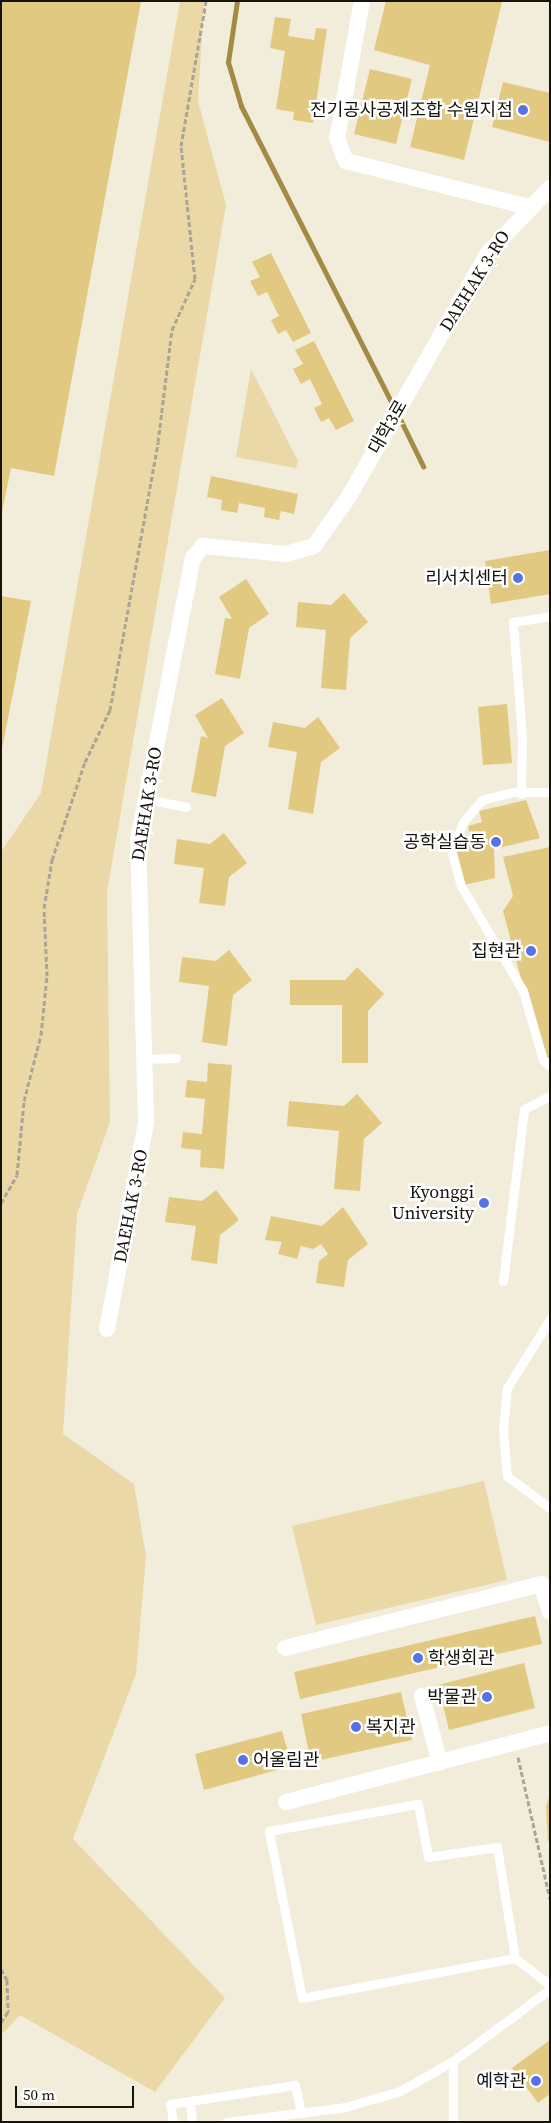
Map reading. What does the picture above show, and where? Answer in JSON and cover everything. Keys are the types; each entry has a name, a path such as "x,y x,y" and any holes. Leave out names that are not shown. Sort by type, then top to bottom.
{"street":[{"path":"362,1 337,138 346,161 529,207"},
{"name":"DAEHAK 3-RO","path":"412,385 488,253 529,207 550,188"},
{"name":"대학3로","path":"364,470 412,385"},
{"name":"DAEHAK 3-RO","path":"107,1329 141,1155 145,1059 136,864 146,799 197,550 216,546 301,552 326,534 364,470"},
{"path":"285,1648 541,1584 550,1612"},
{"path":"422,1696 440,1763"},
{"path":"286,1802 515,1744 550,1733"}],"lane":[{"path":"522,794 513,622 550,616"},
{"path":"550,792 482,800 464,820 451,850 461,886 523,991 543,1060 550,1066"},
{"path":"146,799 186,807"},
{"path":"145,1059 176,1058"},
{"path":"503,1281 524,1109 550,1096"},
{"path":"550,1320 507,1388 503,1430 507,1476 550,1508"},
{"path":"515,1958 302,1998 269,1831 418,1804 428,1858 497,1847 515,1958 550,1985"},
{"path":"226,2122 346,2107 400,2091 453,2061 550,1990"},
{"path":"453,2061 453,2122"},
{"path":"173,2122 170,2104 295,2085 301,2113"},
{"path":"190,2101 192,2122"}],"path":[{"path":"1,1203 17,1175 24,1101 41,1035 47,976 44,908 52,860 85,762 110,710 158,442 172,330 196,279 181,146 206,1"},
{"path":"515,1744 550,1899"},
{"path":"1,1969 7,1980 8,2012 1,2022"}],"shaded area":[{"path":"180,1 204,1 198,101 226,205 107,892 110,1122 77,1214 63,1434 134,1484 146,1556 136,1674 73,1839 225,1998 155,2092 20,2015 1,2035 1,852 41,793"},
{"path":"251,369 298,461 296,468 236,457"},
{"path":"484,1481 507,1580 316,1625 292,1526"}],"building":[{"path":"1,1 141,1 54,476 11,468 2,512"},
{"path":"386,1 502,2 464,160 410,147 430,65 374,50"},
{"path":"275,17 291,19 288,36 314,40 316,28 327,29 313,123 293,120 294,112 276,109 285,51 270,48"},
{"path":"370,69 412,79 396,144 354,134"},
{"name":"전기공사공제조합 수원지점","path":"503,82 550,93 550,142 492,127"},
{"path":"271,253 311,333 293,342 286,330 278,334 271,320 279,316 267,292 258,296 250,281 260,277 252,262"},
{"path":"314,341 354,421 336,430 329,418 321,422 314,408 322,404 310,379 301,384 293,369 303,364 295,350"},
{"path":"211,476 298,494 294,514 281,511 279,520 264,517 265,508 239,503 237,513 221,510 222,500 207,497"},
{"name":"리서치센터","path":"550,550 550,594 491,604 485,561"},
{"path":"246,579 269,614 249,628 240,679 215,674 225,618 232,619 219,597"},
{"path":"344,593 368,622 350,638 346,690 321,688 326,630 296,627 298,602 331,605"},
{"path":"1,596 31,601 2,749 1,749"},
{"path":"222,698 244,733 225,746 216,797 191,792 201,736 208,738 195,715"},
{"path":"507,704 512,763 483,765 478,707"},
{"path":"318,717 340,748 321,762 313,814 288,809 297,752 268,747 273,722 305,728"},
{"name":"공학실습동","path":"526,800 540,838 494,849 495,878 464,885 456,849 472,846 468,826 482,822 479,811"},
{"path":"224,833 247,863 229,877 225,906 199,903 204,868 174,864 177,839 210,844"},
{"name":"집현관","path":"550,847 550,1058 543,1060 503,911 513,896 503,857"},
{"path":"229,950 252,980 233,995 227,1046 202,1042 209,986 179,982 182,957 216,961"},
{"path":"357,967 384,994 368,1011 368,1063 342,1063 342,1005 290,1005 290,980 345,980"},
{"path":"208,1063 232,1065 224,1169 200,1167 201,1150 181,1148 183,1132 202,1134 205,1099 185,1097 187,1080 207,1082"},
{"path":"357,1094 382,1123 364,1139 360,1191 334,1189 339,1131 287,1126 289,1101 344,1106"},
{"path":"216,1190 239,1220 220,1235 217,1264 191,1260 196,1226 165,1222 169,1197 202,1201"},
{"path":"343,1207 368,1244 348,1260 344,1287 316,1283 319,1261 328,1254 321,1244 313,1249 301,1246 297,1259 278,1254 282,1242 265,1240 271,1216 322,1226"},
{"name":"학생회관","path":"535,1616 542,1644 300,1699 294,1672"},
{"name":"박물관","path":"524,1663 535,1708 449,1730 438,1685"},
{"name":"복지관","path":"401,1692 412,1740 311,1762 301,1714"},
{"name":"어울림관","path":"282,1731 292,1766 204,1790 195,1754"},
{"path":"549,1797 550,1841 548,1841 546,1807"},
{"name":"예학관","path":"550,2040 550,2094 538,2103 512,2068"}],"waterway":[{"path":"237,1 228,62 241,106 395,409"},
{"path":"399,417 423,466"}],"place":[{"name":"전기공사공제조합 수원지점","path":"523,110"},
{"name":"리서치센터","path":"518,578"},
{"name":"공학실습동","path":"496,842"},
{"name":"집현관","path":"531,951"},
{"name":"Kyonggi University","path":"484,1203"},
{"name":"학생회관","path":"418,1658"},
{"name":"박물관","path":"487,1697"},
{"name":"복지관","path":"356,1727"},
{"name":"어울림관","path":"243,1760"},
{"name":"예학관","path":"536,2081"}]}
